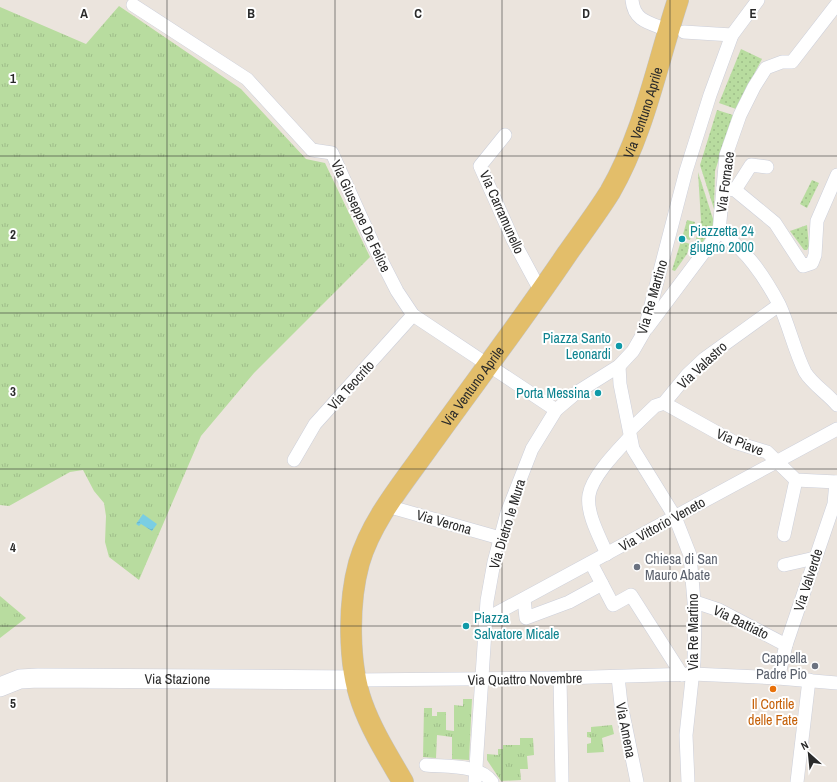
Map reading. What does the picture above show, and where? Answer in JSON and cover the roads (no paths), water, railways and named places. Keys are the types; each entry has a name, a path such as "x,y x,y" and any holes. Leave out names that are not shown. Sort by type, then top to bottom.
{"main road":[{"name":"Via Ventuno Aprile","path":"403,782 369,722 361,701 356,680 352,641 352,603 359,563 369,537 387,506 488,364 542,292 608,194 624,167 676,31 678,0"},
{"name":"Via Stazione","path":"2,683 20,679 38,678 356,680"}],"street":[{"path":"632,0 632,8 641,20 676,31 732,35"},
{"name":"Via Re Martino","path":"688,782 686,735 687,674 695,602 690,555 676,517 633,449 620,384 619,366 633,351 644,332 686,172 710,95 732,35 758,0"},
{"name":"Via Fornace","path":"644,332 719,232 729,189 726,155 740,115 754,87 766,68 782,62 792,62 837,4"},
{"name":"Via Giuseppe De Felice","path":"133,5 247,79 312,150 332,153 375,248 397,291 413,315 556,410"},
{"name":"Via Carramunello","path":"505,135 480,166 513,240 542,292"},
{"path":"767,167 751,165 729,189 775,223 803,266 812,263 815,255 817,221 837,176"},
{"path":"719,232 731,239 756,266 779,305 788,333 806,374 837,405"},
{"name":"Via Valastro","path":"607,554 591,516 589,495 601,470 630,433 655,406 664,403 688,374 704,359 779,305"},
{"name":"Via Teocrito","path":"294,460 315,424 413,315"},
{"name":"Via Dietro le Mura","path":"476,776 481,680 490,580 507,513 532,449 556,410 576,392 619,366"},
{"name":"Via Piave","path":"664,403 734,442 768,452 796,480"},
{"name":"Via Vittorio Veneto","path":"486,619 837,429"},
{"path":"784,535 796,480 837,482"},
{"name":"Via Valverde","path":"778,678 786,645 815,558 831,526 837,482"},
{"name":"Via Verona","path":"387,506 500,538"},
{"path":"784,565 815,558"},
{"path":"591,563 612,605 631,595 687,674"},
{"path":"524,599 526,618 569,602 602,584"},
{"name":"Via Battiato","path":"695,602 719,610 786,645"},
{"name":"Via Quattro Novembre","path":"356,680 481,680 687,674 778,678 837,683"},
{"name":"Via Amena","path":"618,677 621,704 637,782"},
{"path":"560,678 562,782"},
{"path":"797,782 809,680"},
{"path":"426,765 490,778 492,782"}],"water":[{"path":"143,514 157,524 152,531 141,524 139,526 136,524"}],"place":[{"name":"Piazzetta 24 giugno 2000","path":"682,239"},
{"name":"Piazza Santo Leonardi","path":"619,346"},
{"name":"Porta Messina","path":"598,393"},
{"name":"Chiesa di San Mauro Abate","path":"637,567"},
{"name":"Piazza Salvatore Micale","path":"466,626"},
{"name":"Cappella Padre Pio","path":"815,666"},
{"name":"Il Cortile delle Fate","path":"773,689"}]}
